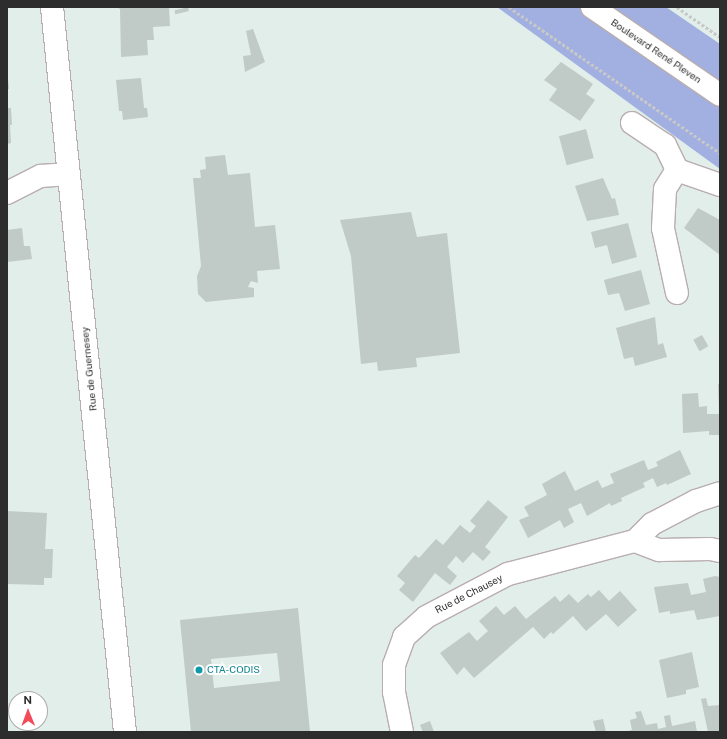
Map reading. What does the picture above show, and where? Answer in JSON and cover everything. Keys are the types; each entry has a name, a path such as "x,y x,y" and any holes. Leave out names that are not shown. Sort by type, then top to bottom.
{"street":[{"name":"Rue de Guernesey","path":"52,7 125,732"},
{"name":"Boulevard René Pleven","path":"592,7 720,95"},
{"path":"632,124 665,145 677,170 720,185"},
{"path":"677,170 665,189 663,228 677,293"},
{"path":"7,193 41,176 69,174"},
{"path":"720,493 696,501 652,524 635,541 659,550 710,549 720,552"},
{"name":"Rue de Chausey","path":"402,732 394,692 394,665 404,637 426,617 508,574 635,541"}],"path":[{"path":"509,7 720,153"},
{"path":"677,7 720,37"}],"shaded area":[{"path":"497,7 666,7 720,44 720,169"}],"building":[{"path":"117,7 169,7 170,26 153,27 154,40 147,40 148,55 121,57 120,9"},
{"path":"188,7 189,11 175,14 174,10"},
{"path":"253,29 265,62 245,72 243,56 251,55 246,31"},
{"path":"561,62 593,84 586,94 595,100 580,121 549,100 557,89 544,80"},
{"path":"7,70 9,89 7,89"},
{"path":"141,78 144,108 147,108 148,117 123,120 122,111 119,111 116,80"},
{"path":"7,108 11,108 12,125 10,125 11,143 7,144"},
{"path":"586,129 594,158 567,165 559,136"},
{"path":"225,155 228,175 250,173 255,227 275,225 280,269 257,271 258,283 251,281 248,287 254,288 254,297 206,302 198,294 197,276 201,266 193,178 201,178 200,170 206,169 205,157"},
{"path":"603,178 612,199 615,198 619,215 587,221 575,186"},
{"path":"698,208 720,220 720,255 684,228"},
{"path":"411,212 417,237 447,233 460,353 416,358 417,367 378,371 377,362 361,364 351,256 340,220"},
{"path":"628,223 637,257 612,264 607,245 595,248 591,232"},
{"path":"22,228 24,246 30,246 32,259 7,262 7,230"},
{"path":"641,270 650,304 625,311 619,293 608,295 604,280"},
{"path":"655,317 658,345 663,343 667,357 635,366 633,357 624,359 616,328"},
{"path":"702,335 708,346 700,351 693,340"},
{"path":"718,384 720,384 720,410 719,410"},
{"path":"698,393 699,407 707,406 707,414 720,414 720,435 709,435 709,431 683,433 682,394"},
{"path":"680,450 691,474 667,485 666,483 657,487 653,478 643,483 645,487 621,498 622,501 611,506 610,503 587,516 581,503 568,509 574,522 564,528 560,520 528,538 519,520 529,516 524,507 547,495 542,484 565,471 575,491 598,480 602,488 614,483 610,474 644,460 648,470 658,466 656,462"},
{"path":"488,500 508,517 485,547 491,552 483,561 473,552 463,563 456,556 447,567 457,576 450,585 435,573 413,602 399,590 405,583 397,576 415,555 419,558 436,539 443,545 460,525 470,533 476,526 470,521"},
{"path":"7,511 47,513 45,549 53,549 52,578 44,578 44,585 7,584"},
{"path":"715,576 720,577 720,616 697,620 694,610 670,614 670,611 659,613 654,587 688,583 691,595 706,592 703,579"},
{"path":"599,590 609,601 620,591 637,610 618,627 606,614 586,631 573,616 553,634 551,632 544,639 533,627 474,678 464,667 457,675 440,653 469,632 477,641 488,631 479,621 496,606 504,615 515,606 526,619 555,596 560,602 569,594 578,603 588,594 591,597"},
{"name":"CTA-CODIS","path":"298,608 310,732 191,732 180,620","holes":["277,653 280,681 214,688 211,659"]},
{"path":"692,652 699,687 686,690 686,694 667,698 659,660"},
{"path":"706,698 708,706 720,705 720,732 708,732 701,699"},
{"path":"641,711 646,725 657,723 658,729 666,727 664,716 670,715 672,726 695,721 697,732 624,732 632,730 630,720 637,718 635,712"},
{"path":"603,719 606,732 596,732 593,721"},
{"path":"430,721 434,732 423,732 420,725"}],"place":[{"name":"CTA-CODIS","path":"199,670"}]}
